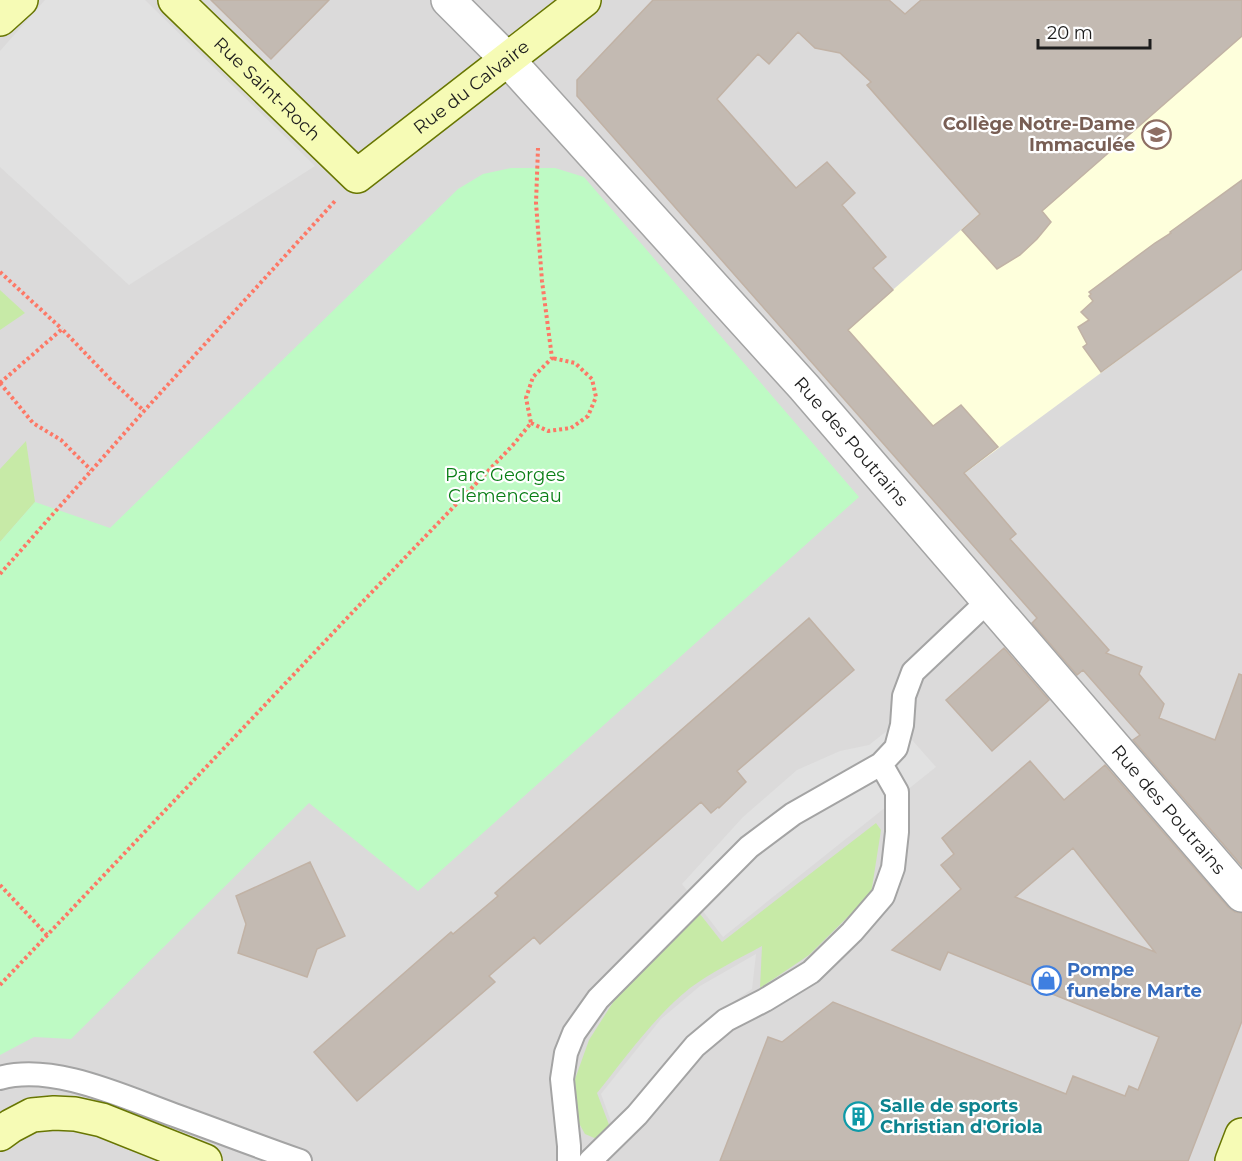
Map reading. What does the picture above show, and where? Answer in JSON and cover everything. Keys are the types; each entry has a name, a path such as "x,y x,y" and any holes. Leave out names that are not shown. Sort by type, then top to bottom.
{"street":[{"path":"0,19 21,0"},
{"name":"Rue Saint-Roch","path":"175,0 357,176"},
{"name":"Rue des Poutrains","path":"448,0 508,60 804,387 1242,896"},
{"name":"Rue du Calvaire","path":"357,176 584,0"},
{"path":"0,1134 32,1115 75,1114 102,1120 204,1160"},
{"path":"1232,1161 1242,1134"}],"lane":[{"path":"568,1161 570,1146 562,1079 566,1053 574,1033 598,999 749,847 793,814 881,764 896,748 902,724 904,696 913,672 988,601"},
{"path":"590,1161 637,1115 695,1046 726,1020 811,972 852,932 883,896 893,868 897,832 897,792 881,764"},
{"path":"0,1078 31,1074 58,1077 98,1087 300,1161"},
{"path":"0,1111 32,1115"}],"path":[{"path":"552,358 542,281 536,203 538,139 562,120"},
{"path":"0,574 357,176"},
{"path":"0,272 62,329 144,411"},
{"path":"62,329 0,383 33,423 60,440 91,470"},
{"path":"531,423 526,398 534,377 552,358"},
{"path":"531,423 548,431 570,428 588,416 596,397 592,379 575,363 552,358"},
{"path":"0,985 513,445 531,423"},
{"path":"0,885 47,935"}],"shaded area":[{"path":"0,0 1242,0 1242,1161 0,1161"},
{"path":"45,0 145,0 315,166 129,285 0,167 0,51"},
{"name":"Collège Notre-Dame Immaculée","path":"1222,0 1242,0 1242,269 931,498 811,362"},
{"path":"897,723 936,767 723,937 682,884 743,817 797,770 840,751 869,745"},
{"path":"756,954 752,989 713,1016 668,1058 613,1127 601,1094 661,1019 700,986"}],"green space":[{"name":"Parc Georges Clemenceau","path":"511,168 555,168 584,177 859,497 418,891 309,803 71,1039 34,1037 0,1055 0,542 35,502 110,528 458,189 483,174"},
{"path":"0,290 25,313 0,330"},
{"path":"26,441 35,502 0,542 0,469"},
{"path":"876,823 881,830 871,894 809,955 760,988 762,946 690,988 652,1024 597,1093 611,1130 599,1140 585,1134 576,1118 575,1079 589,1040 617,996 700,914 722,942"}],"building":[{"path":"211,0 329,0 271,59"},
{"path":"653,0 889,0 905,14 921,0 1242,0 1242,36 1042,211 1051,222 1020,255 997,269 962,230 980,214 867,85 871,82 840,53 815,48 798,32 769,64 758,54 717,99 796,188 827,162 855,193 842,205 886,257 873,268 893,290 848,330 933,426 961,405 998,447 964,473 1016,534 1010,539 1109,650 1106,653 1142,667 1139,674 1164,704 1159,718 1215,740 1239,674 1242,675 1242,866 1133,740 1140,735 1083,670 1077,675 1032,623 1037,618 577,96 577,80"},
{"path":"1242,180 1242,269 1101,372 1083,347 1087,344 1078,327 1089,320 1081,312 1093,301 1089,292"},
{"path":"809,618 854,670 737,771 746,782 719,808 711,813 701,802 540,944 534,937 489,976 495,982 357,1101 314,1052 451,932 453,934 498,896 495,893"},
{"path":"1004,648 1049,700 992,751 946,700"},
{"path":"1030,761 1064,800 1105,765 1228,907 1235,912 1242,913 1242,1021 1188,1161 720,1161 768,1037 782,1042 833,1002 1066,1094 1073,1076 1125,1096 1129,1086 1138,1090 1159,1037 948,952 940,970 892,950 961,889 941,865 954,854 942,838","holes":["1073,848 1155,952 1015,897"]},
{"path":"310,862 345,936 317,949 307,977 238,953 246,924 236,896"}],"place":[{"name":"Collège Notre-Dame Immaculée","path":"1156,134"},
{"name":"Pompe funebre Marte","path":"1046,980"},
{"name":"Salle de sports Christian d'Oriola","path":"859,1116"}]}
